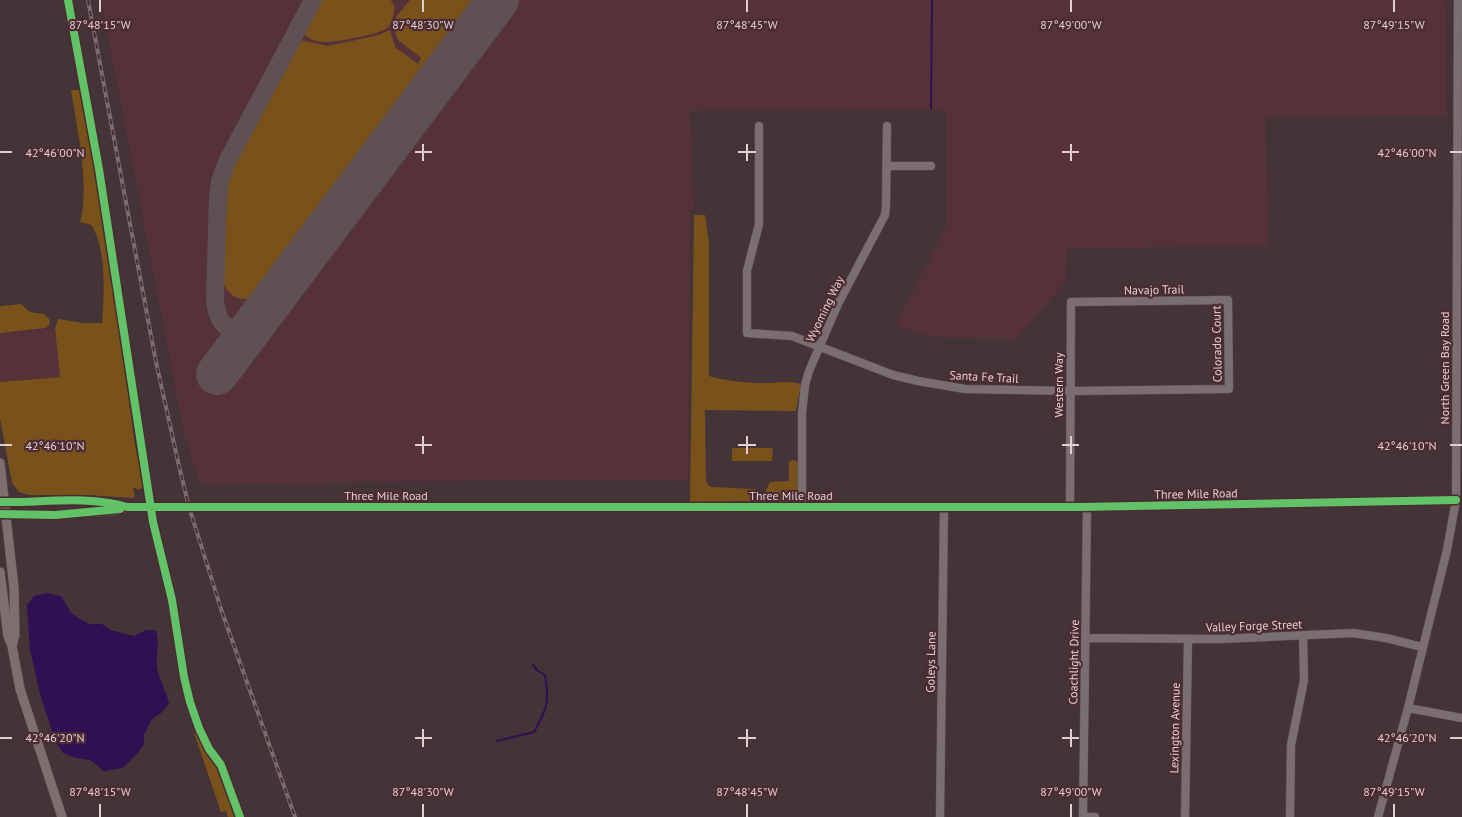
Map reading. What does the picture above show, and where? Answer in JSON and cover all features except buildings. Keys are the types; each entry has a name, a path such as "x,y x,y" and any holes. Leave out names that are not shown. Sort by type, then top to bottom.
{"main road":[{"path":"0,463 14,588 15,635 12,646"},
{"path":"0,572 8,636 12,646 20,689 62,817"}],"street":[{"name":"North Green Bay Road","path":"1378,817 1408,708 1447,550 1456,500 1458,0"},
{"name":"Santa Fe Trail","path":"759,126 759,224 747,271 747,334 792,336 893,375 941,386 988,390 1070,391 1229,389"},
{"name":"Wyoming Way","path":"802,507 803,398 809,371 838,304 881,224 886,206 887,126"},
{"path":"887,166 931,166"},
{"name":"Navajo Trail","path":"1080,302 1228,300"},
{"name":"Colorado Court","path":"1228,300 1229,389"},
{"name":"Western Way","path":"1070,507 1071,302 1080,302"},
{"name":"Three Mile Road","path":"3,502 83,500 127,507 1087,507 1456,500"},
{"name":"Three Mile Road","path":"7,515 54,515 116,511 127,507"},
{"name":"Goleys Lane","path":"940,817 944,507"},
{"name":"Coachlight Drive","path":"1083,817 1087,507"},
{"name":"Valley Forge Street","path":"1085,638 1252,639 1336,633 1370,635 1422,647"},
{"path":"1290,817 1291,745 1304,680 1303,635"},
{"name":"Lexington Avenue","path":"1185,817 1188,639"},
{"path":"1408,708 1462,718"},
{"path":"1083,817 1095,817"}],"shaded area":[{"path":"101,0 1447,0 1446,116 1266,117 1268,246 1067,248 1066,281 1017,339 952,338 925,335 896,325 946,226 946,110 690,111 694,206 690,218 688,480 504,480 200,485 184,434"},
{"path":"322,0 392,0 391,2 394,4 393,14 388,27 381,31 344,40 318,42 304,34"},
{"path":"410,0 481,0 260,294 249,299 233,296 223,282 228,180 237,158 300,40 328,46 379,35 390,30 395,47 418,64 421,58 398,40 393,27 397,16"},
{"path":"71,90 79,90 103,210 135,445 143,487 139,490 133,487 135,498 84,495 29,495 19,492 12,483 0,418 0,382 60,377 55,328 58,319 84,323 102,323 104,286 100,246 91,225 80,222 83,208 83,174"},
{"path":"694,215 705,215 709,242 709,376 743,382 801,384 796,411 705,410 706,481 710,487 756,489 759,494 759,501 690,502"},
{"path":"21,304 30,312 44,314 49,319 50,324 46,328 0,333 0,306"},
{"path":"55,328 60,377 0,382 0,333"},
{"path":"732,448 773,448 772,461 732,461"},
{"path":"795,460 798,464 798,498 794,501 766,501 765,492 770,482 789,481 789,461"},
{"path":"47,593 61,596 72,614 89,624 102,624 110,630 134,636 146,630 156,630 158,640 158,671 169,704 152,719 144,735 144,744 123,768 104,771 90,760 76,758 63,753 55,741 40,694 30,650 27,605 34,596"},
{"path":"194,733 200,737 206,751 219,769 227,797 236,817 228,817 226,811 221,812"}],"waterway":[{"path":"931,109 932,0"},
{"path":"497,741 534,732 542,717 547,699 545,675 533,665"}],"taxiway":[{"path":"248,333 233,330 224,324 220,320 216,308 218,196 220,181 228,160 313,0"}],"runway":[{"path":"217,374 498,0"}],"railway":[{"path":"88,0 156,362 189,507 222,612 295,817"}],"cycle path":[{"path":"68,0 99,169 153,522 172,600 184,677 199,728 209,749 221,765 240,817"},
{"path":"0,502 80,500 111,503 127,507 1080,507 1456,500"},
{"path":"0,514 55,515 120,509"}]}
